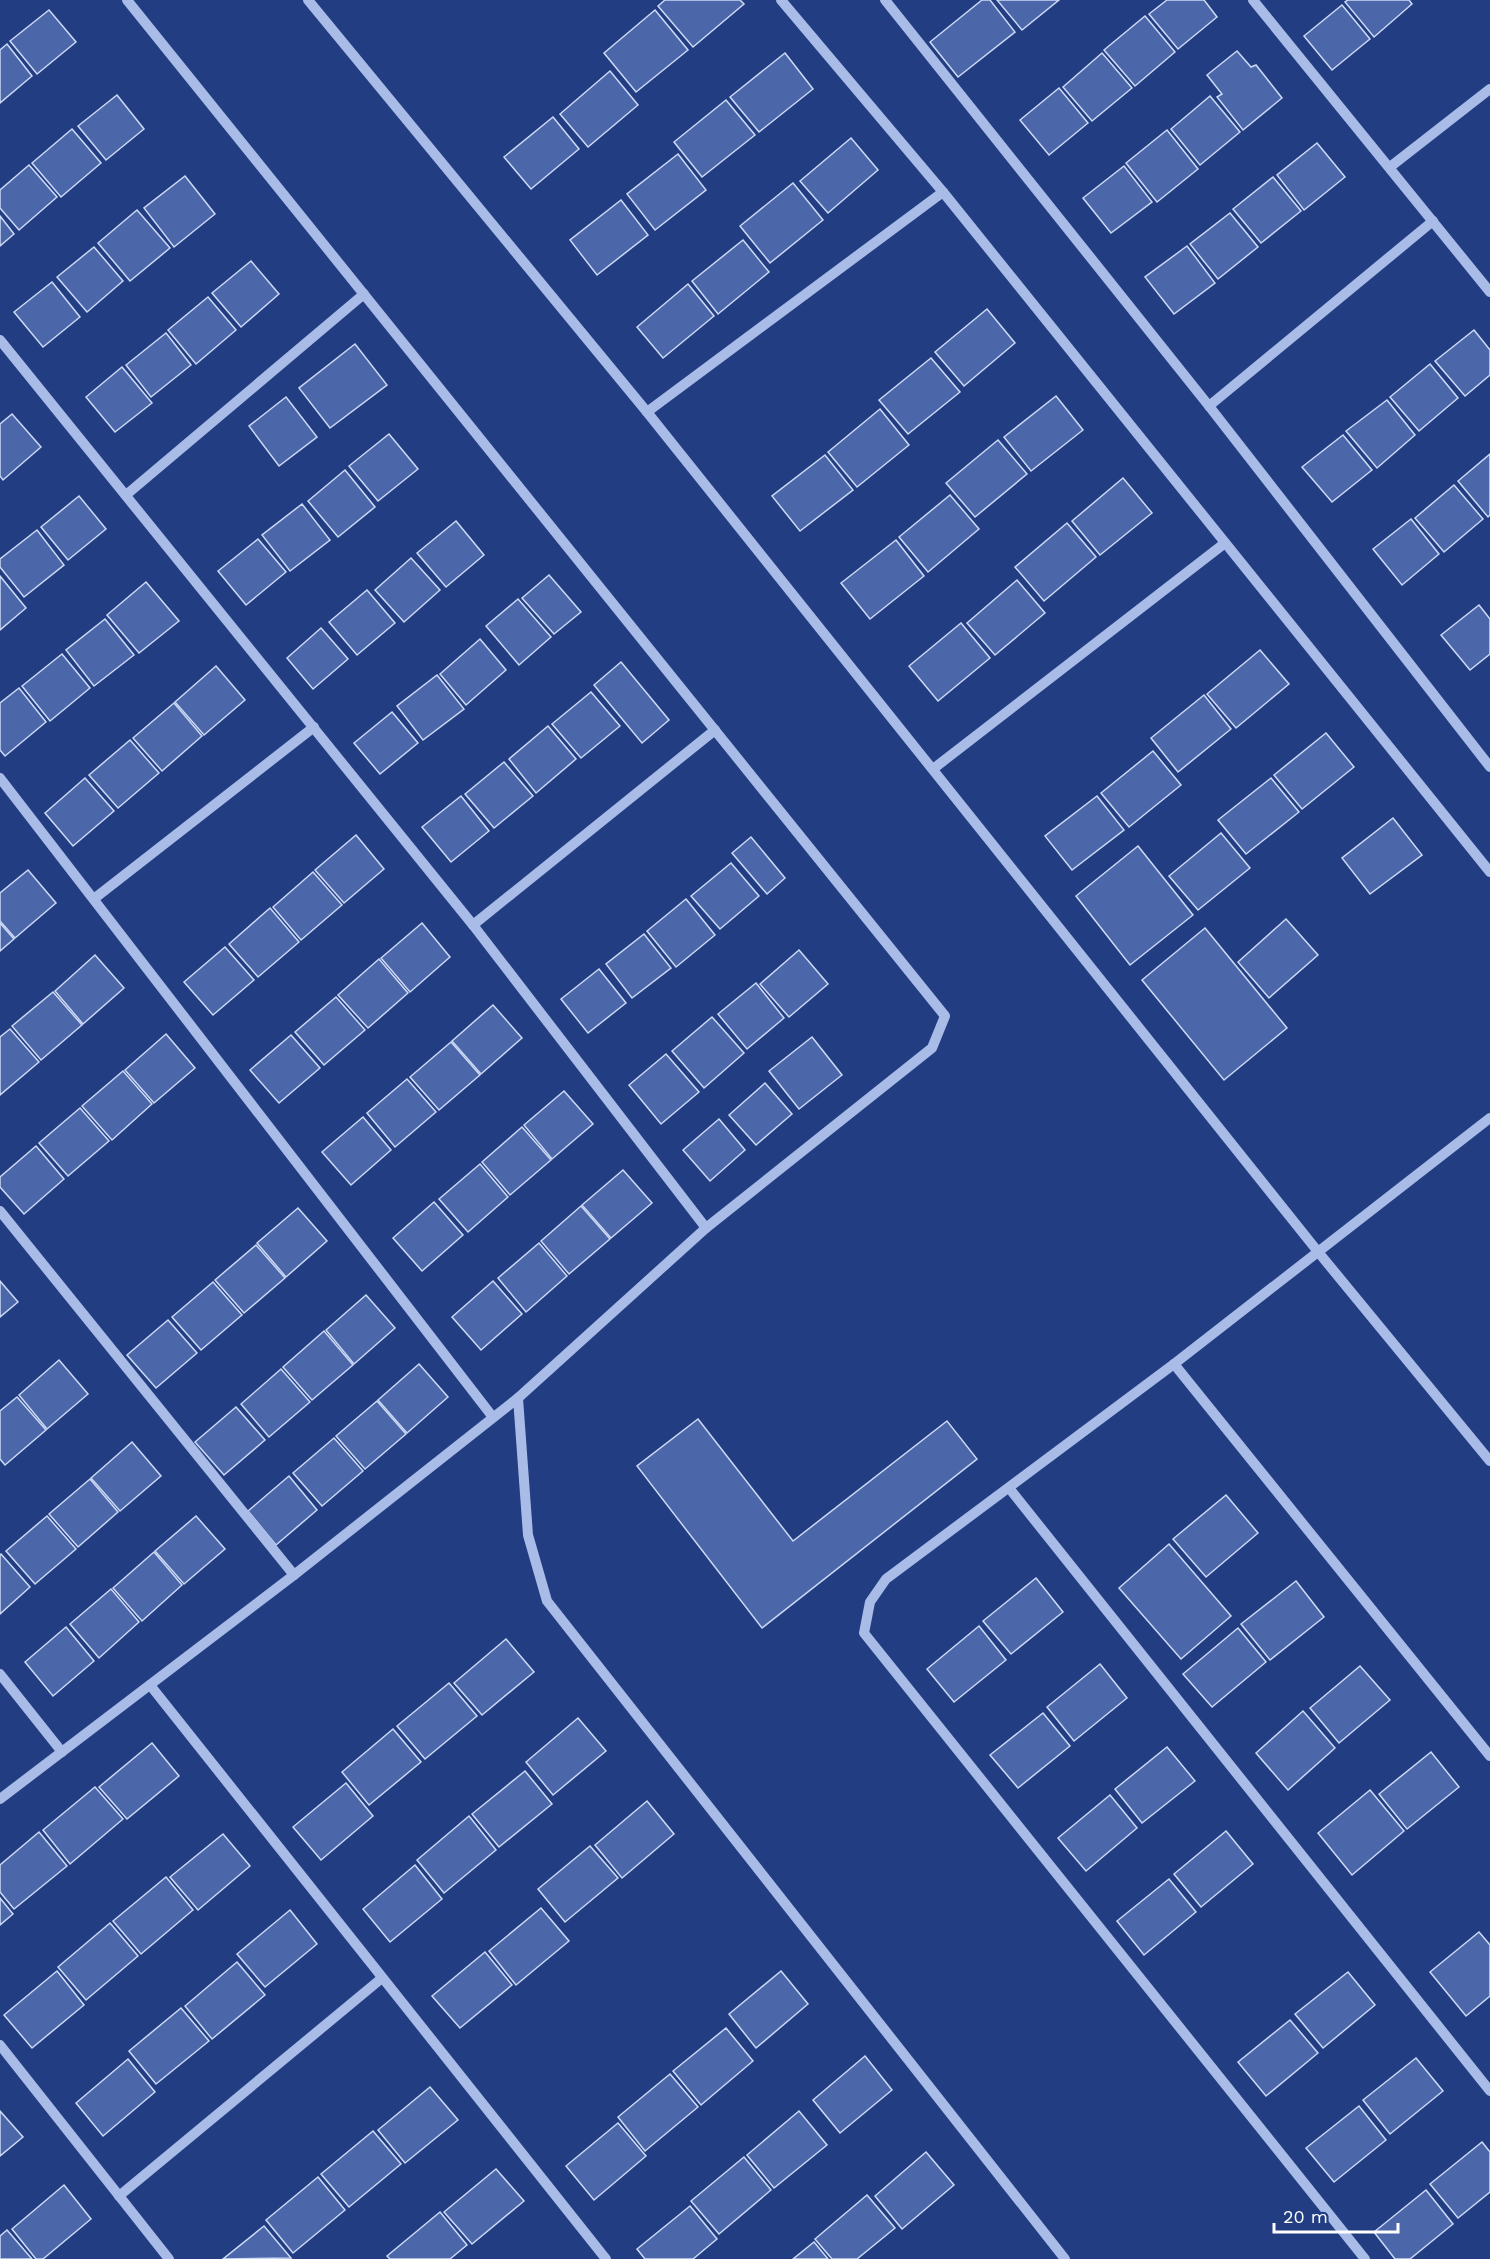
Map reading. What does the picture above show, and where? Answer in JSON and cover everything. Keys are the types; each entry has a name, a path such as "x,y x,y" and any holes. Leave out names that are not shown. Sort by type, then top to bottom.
{"street":[{"path":"0,1799 294,1575 492,1416 518,1398 706,1228 932,1048 945,1016 127,0"},
{"path":"308,0 647,412 1319,1253 1490,1461"},
{"path":"781,0 943,192 1490,873"},
{"path":"885,0 1209,406 1490,767"},
{"path":"1253,0 1490,292"},
{"path":"1390,167 1490,89"},
{"path":"647,412 943,192"},
{"path":"1209,406 1433,221"},
{"path":"126,495 364,294"},
{"path":"0,340 473,925 706,1228"},
{"path":"933,769 1225,543"},
{"path":"95,898 314,727"},
{"path":"473,925 715,730"},
{"path":"0,778 95,898 492,1416"},
{"path":"1365,2259 864,1633 870,1602 886,1579 1174,1364 1490,1118"},
{"path":"0,1211 294,1575"},
{"path":"1174,1364 1490,1756"},
{"path":"518,1398 528,1535 546,1601 1065,2259"},
{"path":"1009,1488 1490,2091"},
{"path":"0,1674 62,1752"},
{"path":"150,1685 606,2259"},
{"path":"119,2196 382,1978"},
{"path":"0,2045 169,2259"}],"building":[{"path":"665,0 740,0 744,4 693,47 658,6"},
{"path":"982,0 990,0 1015,32 958,77 930,42"},
{"path":"997,0 1059,0 1022,30"},
{"path":"1167,0 1204,0 1217,17 1178,49 1149,14"},
{"path":"1348,0 1409,0 1412,4 1374,37 1345,2"},
{"path":"1342,5 1370,39 1332,70 1304,36"},
{"path":"49,10 76,42 37,74 10,41"},
{"path":"655,10 688,50 636,92 604,53"},
{"path":"1145,16 1175,52 1135,86 1104,50"},
{"path":"7,44 32,76 0,103 0,50"},
{"path":"1237,51 1251,67 1256,65 1282,98 1243,130 1217,97 1222,94 1207,75"},
{"path":"785,53 813,89 759,132 730,97"},
{"path":"1102,53 1132,88 1092,121 1063,87"},
{"path":"610,71 638,105 588,147 560,114"},
{"path":"1059,88 1088,123 1049,155 1020,120"},
{"path":"117,95 144,129 106,160 78,126"},
{"path":"1210,96 1240,132 1200,165 1171,129"},
{"path":"726,100 755,135 702,177 674,142"},
{"path":"553,117 579,149 531,189 504,157"},
{"path":"72,129 101,163 61,197 32,163"},
{"path":"1167,130 1198,169 1157,202 1126,163"},
{"path":"851,138 878,170 828,213 800,181"},
{"path":"1317,143 1345,177 1304,210 1277,175"},
{"path":"678,154 706,190 655,230 627,194"},
{"path":"29,165 57,197 19,230 0,208 0,190"},
{"path":"1124,166 1152,202 1111,233 1083,198"},
{"path":"185,176 215,214 174,247 144,208"},
{"path":"1273,177 1301,211 1261,243 1233,209"},
{"path":"793,183 823,220 770,263 740,226"},
{"path":"621,200 648,235 597,275 570,240"},
{"path":"137,210 170,248 130,281 98,243"},
{"path":"1230,213 1258,247 1218,279 1190,244"},
{"path":"0,216 14,234 0,246"},
{"path":"743,240 769,272 718,314 692,281"},
{"path":"1187,246 1215,283 1174,314 1145,277"},
{"path":"94,247 123,281 87,312 57,277"},
{"path":"251,261 279,294 241,327 212,293"},
{"path":"52,282 80,317 43,347 14,312"},
{"path":"688,284 714,316 663,358 637,327"},
{"path":"208,297 236,330 196,364 168,330"},
{"path":"987,309 1015,343 964,386 935,352"},
{"path":"1474,330 1490,350 1490,375 1465,396 1435,361"},
{"path":"166,333 191,365 151,397 126,365"},
{"path":"355,344 387,385 330,428 299,388"},
{"path":"931,358 960,392 908,434 879,400"},
{"path":"1430,364 1458,398 1419,431 1390,397"},
{"path":"122,367 152,403 115,432 86,397"},
{"path":"1056,396 1083,430 1031,471 1004,437"},
{"path":"286,397 317,437 279,466 249,426"},
{"path":"1387,400 1415,435 1377,468 1346,431"},
{"path":"880,409 909,445 857,487 828,452"},
{"path":"12,414 41,447 3,480 0,476 0,424"},
{"path":"389,434 418,469 378,501 349,466"},
{"path":"1343,435 1372,470 1332,502 1302,467"},
{"path":"998,440 1027,474 975,517 946,483"},
{"path":"1490,454 1490,515 1488,517 1458,481"},
{"path":"825,455 853,490 800,531 772,496"},
{"path":"345,470 375,507 338,537 308,501"},
{"path":"1123,478 1152,513 1100,555 1072,521"},
{"path":"1454,485 1483,519 1444,552 1415,518"},
{"path":"950,495 979,529 928,572 899,537"},
{"path":"79,496 106,529 68,560 41,527"},
{"path":"302,504 330,540 290,571 262,535"},
{"path":"1411,519 1439,554 1402,585 1373,549"},
{"path":"456,521 484,555 446,587 417,553"},
{"path":"1067,523 1096,557 1044,601 1015,567"},
{"path":"37,530 64,565 24,597 0,567 0,559"},
{"path":"258,539 286,572 246,605 218,571"},
{"path":"896,540 924,576 870,619 841,583"},
{"path":"411,558 440,590 404,622 375,590"},
{"path":"549,575 581,612 554,634 522,598"},
{"path":"0,576 26,608 0,630"},
{"path":"1017,580 1045,613 995,655 967,623"},
{"path":"146,582 179,621 139,653 107,615"},
{"path":"367,590 395,623 357,655 329,622"},
{"path":"518,599 551,637 519,665 486,626"},
{"path":"1479,605 1490,619 1490,654 1470,670 1441,635"},
{"path":"105,619 134,655 94,686 66,650"},
{"path":"961,623 990,658 938,701 909,666"},
{"path":"321,628 348,659 313,689 287,658"},
{"path":"480,639 506,670 466,705 440,674"},
{"path":"1260,650 1289,684 1236,728 1207,694"},
{"path":"62,654 90,688 50,721 22,686"},
{"path":"621,662 669,720 642,743 594,685"},
{"path":"216,666 245,700 204,735 175,702"},
{"path":"437,675 464,709 423,740 397,706"},
{"path":"19,688 46,722 5,756 0,750 0,703"},
{"path":"591,692 620,726 581,758 552,724"},
{"path":"1204,695 1231,729 1178,772 1151,738"},
{"path":"174,703 202,736 162,771 133,738"},
{"path":"392,712 418,743 380,774 354,743"},
{"path":"548,726 576,759 536,793 509,759"},
{"path":"1326,733 1354,767 1302,809 1274,775"},
{"path":"130,740 159,773 118,808 89,775"},
{"path":"1153,751 1181,785 1129,827 1101,793"},
{"path":"504,762 533,796 494,828 465,794"},
{"path":"85,778 114,811 73,846 45,813"},
{"path":"1271,778 1299,812 1246,854 1218,820"},
{"path":"461,796 489,831 451,862 422,827"},
{"path":"1097,796 1124,830 1072,870 1045,836"},
{"path":"1393,818 1422,855 1370,894 1342,858"},
{"path":"1221,833 1250,868 1198,910 1169,876"},
{"path":"356,835 384,869 344,903 315,870"},
{"path":"751,837 785,878 767,894 732,853"},
{"path":"1138,846 1193,915 1130,965 1076,896"},
{"path":"731,863 759,896 720,929 691,896"},
{"path":"28,870 56,903 15,938 0,921 0,893"},
{"path":"313,872 342,905 301,940 273,907"},
{"path":"686,899 715,935 676,967 647,931"},
{"path":"270,908 299,942 258,977 229,944"},
{"path":"1286,919 1318,955 1269,998 1238,962"},
{"path":"0,923 14,939 0,951"},
{"path":"422,923 450,957 410,992 381,958"},
{"path":"1205,928 1287,1028 1224,1080 1142,980"},
{"path":"644,934 671,968 632,998 606,964"},
{"path":"225,947 254,980 213,1015 184,982"},
{"path":"799,950 828,984 789,1017 760,984"},
{"path":"95,955 124,988 83,1024 55,991"},
{"path":"379,959 408,993 368,1028 338,995"},
{"path":"599,969 626,1003 588,1033 561,999"},
{"path":"756,983 784,1018 747,1049 718,1014"},
{"path":"53,992 82,1025 41,1060 12,1026"},
{"path":"336,997 365,1030 324,1065 295,1032"},
{"path":"493,1005 522,1038 481,1074 452,1041"},
{"path":"712,1017 744,1053 704,1088 672,1051"},
{"path":"10,1029 39,1062 0,1095 0,1037"},
{"path":"166,1034 195,1068 154,1103 125,1070"},
{"path":"291,1035 320,1068 279,1103 250,1070"},
{"path":"812,1037 842,1075 799,1109 769,1071"},
{"path":"451,1042 480,1075 439,1110 410,1077"},
{"path":"666,1054 699,1092 661,1124 629,1085"},
{"path":"123,1071 152,1104 112,1140 82,1106"},
{"path":"407,1079 436,1112 395,1147 367,1113"},
{"path":"765,1083 792,1114 756,1145 729,1115"},
{"path":"564,1091 593,1124 552,1159 524,1125"},
{"path":"80,1108 109,1141 68,1176 39,1143"},
{"path":"363,1117 391,1150 351,1185 322,1152"},
{"path":"719,1119 745,1150 710,1181 683,1150"},
{"path":"522,1127 551,1160 510,1195 482,1162"},
{"path":"36,1146 64,1179 24,1214 0,1187 0,1177"},
{"path":"480,1164 508,1197 468,1232 439,1199"},
{"path":"623,1170 652,1203 611,1238 582,1205"},
{"path":"434,1202 463,1235 422,1271 393,1238"},
{"path":"581,1206 610,1239 569,1274 541,1241"},
{"path":"298,1208 327,1241 286,1277 257,1243"},
{"path":"539,1243 567,1276 526,1312 498,1278"},
{"path":"256,1245 285,1278 244,1313 215,1280"},
{"path":"0,1281 18,1302 0,1317"},
{"path":"493,1281 522,1314 481,1350 452,1317"},
{"path":"213,1282 242,1315 201,1350 172,1317"},
{"path":"366,1295 395,1328 354,1364 326,1330"},
{"path":"168,1320 197,1353 156,1388 127,1355"},
{"path":"324,1331 353,1365 312,1400 283,1367"},
{"path":"59,1360 88,1394 47,1429 19,1395"},
{"path":"419,1364 448,1397 407,1433 378,1400"},
{"path":"281,1369 310,1402 269,1437 241,1404"},
{"path":"17,1397 46,1430 5,1465 0,1459 0,1411"},
{"path":"377,1401 406,1434 365,1469 336,1436"},
{"path":"236,1407 265,1440 224,1475 195,1442"},
{"path":"698,1419 793,1541 947,1421 977,1459 762,1628 637,1466"},
{"path":"334,1438 363,1471 322,1506 293,1473"},
{"path":"132,1442 161,1476 120,1511 91,1478"},
{"path":"289,1476 317,1510 276,1545 248,1511"},
{"path":"90,1479 118,1512 78,1547 49,1514"},
{"path":"1226,1495 1258,1533 1206,1577 1173,1539"},
{"path":"47,1516 76,1549 35,1584 6,1551"},
{"path":"196,1516 225,1549 184,1584 155,1551"},
{"path":"1169,1544 1231,1616 1181,1659 1119,1588"},
{"path":"154,1552 182,1585 142,1621 113,1588"},
{"path":"0,1555 30,1587 0,1614"},
{"path":"1036,1578 1063,1612 1011,1654 983,1621"},
{"path":"1296,1581 1324,1617 1270,1660 1241,1624"},
{"path":"111,1589 139,1622 99,1658 70,1624"},
{"path":"979,1626 1006,1660 954,1702 927,1669"},
{"path":"66,1627 94,1661 53,1696 25,1662"},
{"path":"1238,1628 1266,1662 1212,1707 1183,1674"},
{"path":"506,1639 534,1672 482,1715 454,1683"},
{"path":"1100,1664 1127,1698 1074,1741 1047,1707"},
{"path":"1360,1666 1390,1700 1339,1743 1310,1708"},
{"path":"449,1683 477,1716 425,1759 397,1726"},
{"path":"1303,1711 1335,1748 1288,1790 1256,1753"},
{"path":"1043,1713 1070,1746 1018,1788 990,1755"},
{"path":"578,1718 606,1751 553,1795 526,1762"},
{"path":"393,1729 421,1762 369,1805 342,1772"},
{"path":"152,1743 179,1776 127,1819 99,1787"},
{"path":"1167,1747 1195,1781 1142,1823 1115,1789"},
{"path":"1431,1752 1459,1787 1407,1829 1379,1794"},
{"path":"525,1771 552,1804 499,1847 472,1814"},
{"path":"346,1783 373,1816 321,1860 293,1827"},
{"path":"95,1787 123,1819 70,1864 43,1830"},
{"path":"1370,1790 1404,1831 1352,1875 1318,1833"},
{"path":"1110,1795 1137,1828 1086,1871 1058,1838"},
{"path":"647,1801 674,1834 622,1878 595,1845"},
{"path":"469,1816 496,1850 444,1893 417,1860"},
{"path":"1226,1831 1253,1864 1201,1907 1174,1874"},
{"path":"39,1832 67,1866 14,1909 0,1892 0,1865"},
{"path":"223,1834 250,1866 198,1910 170,1877"},
{"path":"590,1846 618,1878 565,1922 538,1889"},
{"path":"415,1865 442,1899 390,1942 363,1909"},
{"path":"166,1877 193,1910 141,1954 113,1921"},
{"path":"1169,1879 1196,1912 1144,1955 1117,1921"},
{"path":"0,1898 13,1914 0,1925"},
{"path":"541,1908 569,1941 516,1985 489,1951"},
{"path":"290,1910 317,1944 265,1987 237,1954"},
{"path":"110,1923 138,1956 86,2000 58,1967"},
{"path":"1479,1932 1490,1945 1490,1996 1466,2016 1430,1972"},
{"path":"485,1952 512,1985 460,2028 432,1996"},
{"path":"237,1962 265,1995 212,2039 185,2006"},
{"path":"57,1971 84,2005 32,2048 4,2015"},
{"path":"781,1971 808,2004 756,2048 729,2014"},
{"path":"1348,1972 1375,2005 1323,2048 1295,2014"},
{"path":"181,2008 209,2041 156,2084 129,2051"},
{"path":"1290,2020 1318,2053 1266,2096 1238,2062"},
{"path":"726,2028 753,2061 701,2105 673,2071"},
{"path":"865,2056 892,2090 840,2133 813,2100"},
{"path":"1416,2058 1443,2091 1390,2134 1363,2100"},
{"path":"128,2059 155,2092 103,2136 76,2103"},
{"path":"670,2074 698,2107 645,2151 618,2117"},
{"path":"430,2087 458,2120 405,2163 378,2130"},
{"path":"1359,2106 1386,2140 1334,2182 1306,2148"},
{"path":"0,2111 23,2137 0,2156"},
{"path":"799,2111 827,2145 774,2188 747,2155"},
{"path":"618,2123 646,2156 594,2200 566,2166"},
{"path":"373,2131 401,2164 349,2207 321,2174"},
{"path":"1482,2142 1490,2152 1490,2192 1458,2218 1430,2184"},
{"path":"926,2152 954,2185 902,2229 875,2196"},
{"path":"744,2157 771,2190 719,2234 691,2201"},
{"path":"496,2169 524,2201 472,2244 444,2212"},
{"path":"318,2177 345,2210 293,2253 266,2220"},
{"path":"64,2185 91,2219 43,2259 36,2259 12,2229"},
{"path":"1426,2190 1453,2224 1410,2259 1395,2259 1374,2232"},
{"path":"867,2195 895,2228 857,2259 832,2259 815,2239"},
{"path":"690,2206 717,2239 693,2259 645,2259 637,2249"},
{"path":"440,2212 467,2245 450,2259 390,2259 387,2256"},
{"path":"264,2226 291,2258 223,2259"},
{"path":"7,2230 32,2259 0,2259 0,2236"},
{"path":"814,2242 828,2259 793,2259"}]}
